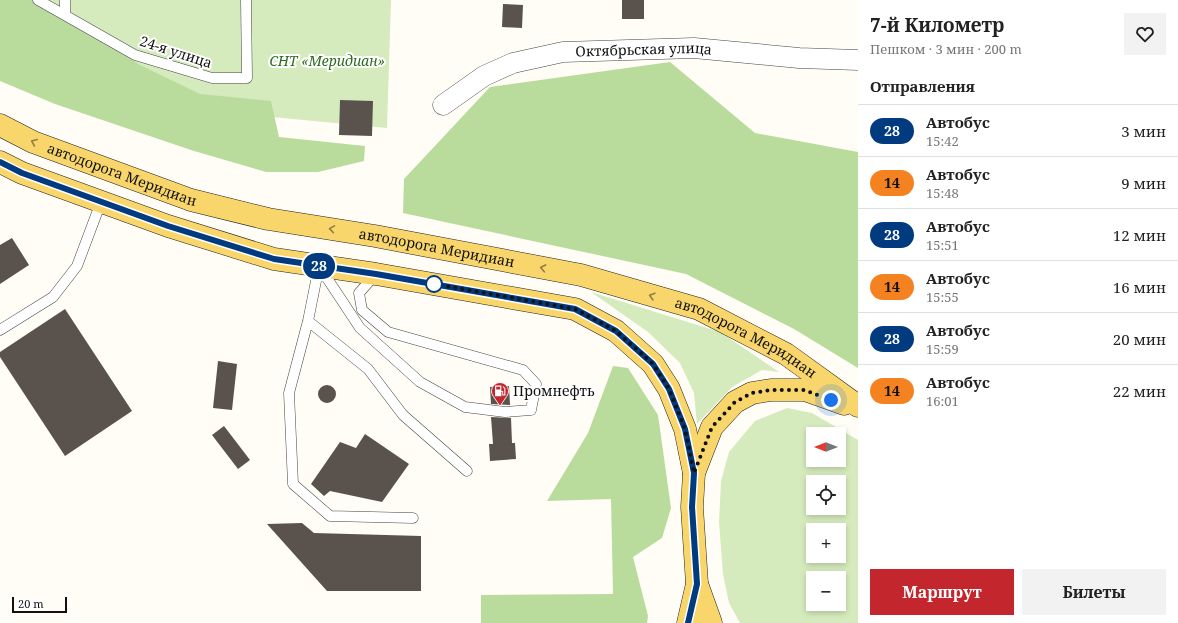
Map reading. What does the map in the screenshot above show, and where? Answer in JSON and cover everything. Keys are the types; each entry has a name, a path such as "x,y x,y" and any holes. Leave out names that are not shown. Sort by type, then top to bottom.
{"main road":[{"name":"автодорога Меридиан","path":"0,125 33,142 191,200 268,218 375,236 581,275 699,309 786,354 858,406"},
{"path":"0,162 22,173 168,226 274,259 376,274 575,309 616,331 653,364 669,389 685,429 694,473 692,507 697,584 711,623"},
{"path":"694,473 712,427 735,402 752,393 771,390 804,390 858,410"},
{"path":"688,623 697,584"}],"street":[{"name":"Октябрьская улица","path":"443,105 484,76 513,62 563,52 694,48 799,58 858,60"}],"lane":[{"name":"24-я улица","path":"38,0 135,55 212,78 247,78 246,0"},
{"path":"64,14 65,0"},
{"path":"0,330 53,297 77,266 101,202"},
{"path":"319,266 360,328 420,382 465,407 505,412 531,410 536,384 523,370 388,332 362,310 359,293 376,274"},
{"path":"319,266 308,320 289,393 293,484 330,516 413,518"},
{"path":"308,320 368,369 403,415 467,471"}],"green space":[{"name":"СНТ «Меридиан»","path":"0,0 391,0 387,128 135,104"},
{"path":"0,0 40,0 140,65 200,94 271,101 279,137 365,146 364,161 318,172 266,172 194,151 55,104 0,81"},
{"path":"670,62 755,133 858,152 858,368 794,329 686,274 403,213 404,179 490,87"},
{"path":"591,292 720,332 779,372 762,370 732,387 697,424 694,393 680,363 648,332"},
{"path":"613,366 628,368 658,415 671,508 662,538 633,557 648,616 647,623 481,623 481,595 613,594 611,499 547,501 588,433"},
{"path":"787,408 812,413 836,427 806,427 806,467 846,467 846,433 858,440 858,623 740,623 729,603 723,574 719,522 721,481 729,452 755,421"}],"building":[{"path":"622,0 644,0 644,19 622,19"},
{"path":"503,4 523,5 522,28 502,27"},
{"path":"340,100 373,101 372,136 339,135"},
{"path":"12,238 29,265 0,284 0,245"},
{"path":"65,309 132,411 65,456 0,357 0,352"},
{"path":"218,361 237,364 232,410 213,408"},
{"path":"327,385 333,388 336,394 333,400 327,403 321,400 318,394 321,388"},
{"path":"509,386 510,405 491,404 490,387"},
{"path":"491,417 511,418 512,443 515,443 516,459 490,461 489,444 493,444"},
{"path":"224,426 250,460 238,469 212,435"},
{"path":"365,434 409,464 382,502 330,491 324,496 311,484 340,442 356,448"},
{"path":"302,523 314,533 421,536 421,591 327,591 267,524"}],"bus line":[{"name":"28","path":"0,162 22,173 168,226 274,259 376,274 575,309 616,331 653,364 669,389 685,429 694,473 692,507 697,584 688,623"}],"place":[{"name":"Промнефть","path":"500,406"}],"route":[{"path":"434,284 575,309 616,331 653,364 669,389 685,429 694,473 712,427 735,402 752,393 771,390 804,390 831,400"}]}
